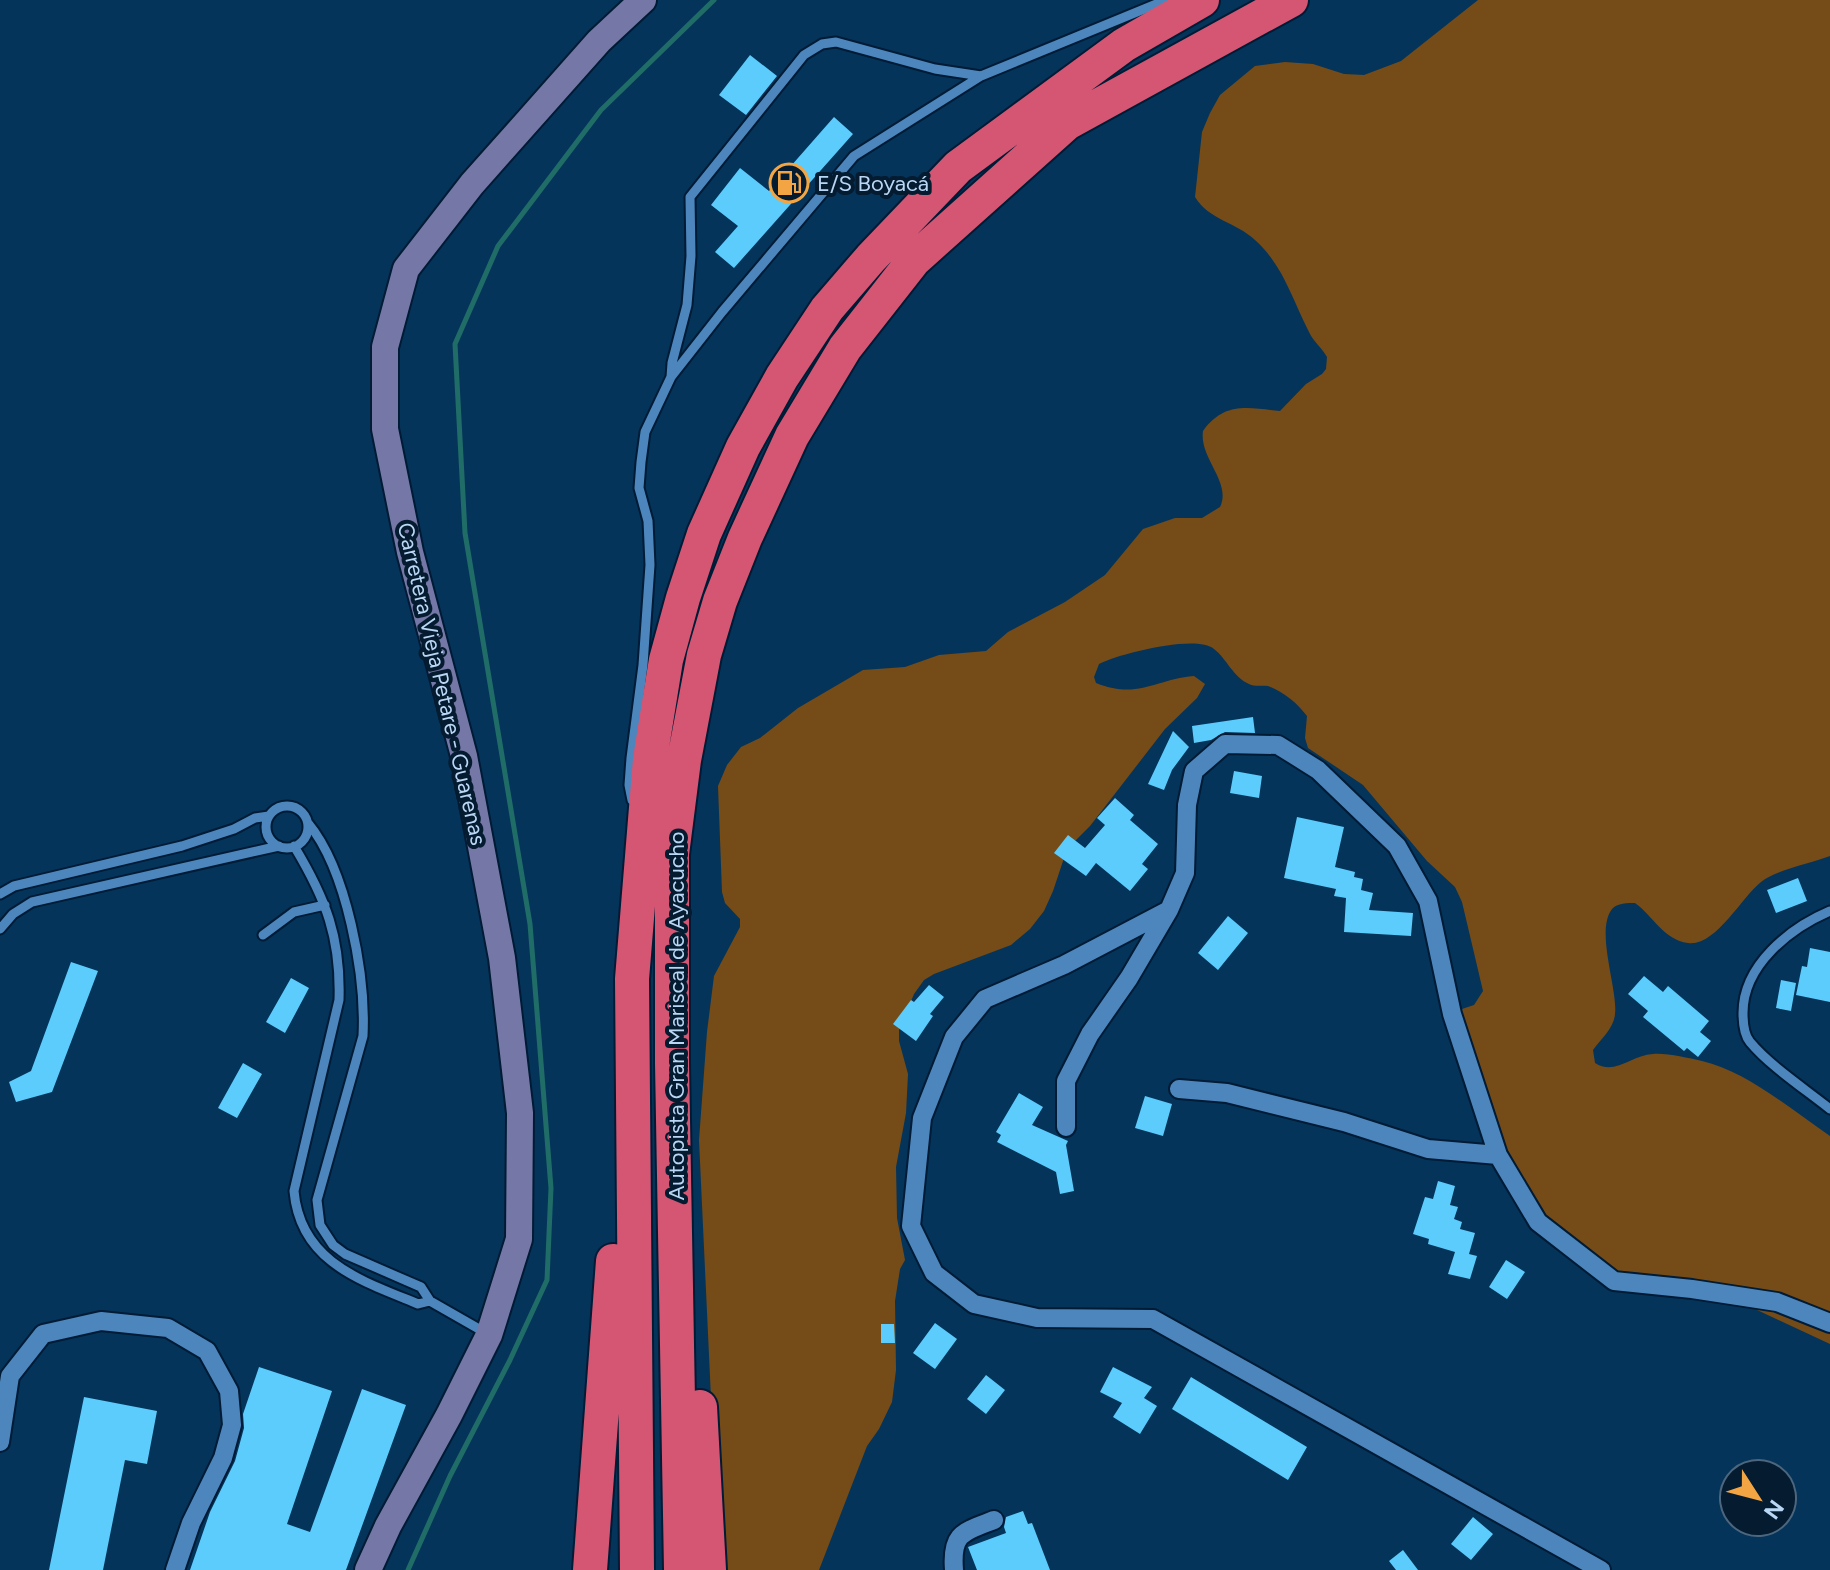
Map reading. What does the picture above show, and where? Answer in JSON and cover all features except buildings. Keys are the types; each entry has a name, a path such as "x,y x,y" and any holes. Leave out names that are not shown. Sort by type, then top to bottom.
{"highway":[{"name":"Autopista Gran Mariscal de Ayacucho","path":"637,1570 632,979 650,759 666,660 704,534 743,447 782,377 827,309 871,258 958,167 1124,45 1202,0"},
{"name":"Autopista Gran Mariscal de Ayacucho","path":"681,1570 671,984 672,854 684,760 704,655 720,601 792,436 845,348 914,260 1067,123 1291,0"},
{"path":"590,1570 616,1209 620,1013 632,979"},
{"path":"671,984 690,1194 709,1570"}],"main road":[{"name":"Carretera Vieja Petare - Guarenas","path":"368,1570 489,1335 519,1239 520,1113 502,958 464,756 410,552 385,429 385,347 406,269 472,184 599,41 643,0"}],"street":[{"path":"1066,1127 1066,1081 1090,1034 1129,978 1169,910 1185,873 1187,805 1194,771 1225,744 1278,745 1318,770 1397,846 1428,901 1452,1014 1498,1155 1538,1222 1614,1281 1777,1302 1830,1323"},
{"path":"1169,910 1064,965 985,999 954,1037 922,1118 911,1226 934,1273 974,1304 1037,1318 1153,1319 1601,1570"},
{"path":"1179,1089 1227,1093 1344,1122 1428,1149 1498,1155"},
{"path":"0,1442 10,1376 43,1334 101,1321 168,1328 207,1351 229,1391 232,1425 223,1458 191,1523 175,1570"},
{"path":"954,1570 956,1541 961,1533 994,1520"}],"lane":[{"path":"643,837 629,785 649,589 648,521 639,488 645,432 671,377 854,156 981,76 1166,0"},
{"path":"671,377 687,305 691,256 690,197 804,55 822,44 836,42 935,69 981,76"},
{"path":"279,846 266,830 269,816 274,810 287,805 301,810 327,852 346,905 357,958 364,1021 363,1036 317,1200 320,1225 333,1245 345,1254 421,1287 430,1301 489,1335"},
{"path":"0,894 14,886 182,846 234,829 255,818 269,816"},
{"path":"0,929 13,914 32,902 279,846 294,846 305,837 308,823"},
{"path":"294,846 319,887 339,959 339,1000 294,1191 296,1212 302,1227 319,1249 343,1272 418,1304 430,1301"},
{"path":"263,935 294,912 325,905"},
{"path":"1830,911 1794,931 1770,953 1748,987 1743,1018 1748,1041 1830,1109"}],"shaded area":[{"path":"1478,0 1830,0 1830,856 1767,878 1753,889 1718,930 1698,942 1688,943 1672,937 1635,903 1614,907 1607,919 1606,945 1615,1014 1610,1029 1593,1050 1595,1063 1609,1067 1645,1055 1659,1054 1719,1066 1768,1092 1830,1136 1830,1344 1740,1302 1625,1281 1530,1217 1455,1017 1462,1009 1474,1005 1483,991 1462,902 1455,887 1427,861 1363,785 1308,748 1305,738 1307,716 1290,698 1268,686 1243,681 1219,653 1205,645 1157,647 1099,664 1094,677 1096,683 1124,690 1194,676 1205,684 1197,698 1165,729 1090,826 1067,849 1044,911 1030,929 1011,945 924,980 914,994 899,1030 908,1074 906,1113 896,1167 897,1218 905,1260 900,1269 895,1301 896,1370 892,1402 867,1446 819,1570 719,1570 699,1140 714,976 740,927 740,919 725,903 722,892 718,786 727,765 741,747 760,738 798,708 863,670 905,667 939,655 986,651 1008,632 1065,602 1105,575 1143,529 1175,518 1202,518 1220,507 1222,488 1206,451 1203,431 1211,421 1229,411 1247,408 1280,411 1306,384 1322,374 1326,369 1327,357 1311,335 1280,271 1265,250 1248,234 1208,211 1195,197 1202,132 1210,113 1220,95 1255,66 1285,62 1313,64 1344,74 1364,75 1401,61"}],"waterway":[{"path":"408,1570 450,1476 547,1280 551,1188 530,924 465,533 455,344 498,246 601,110 714,0"}],"place":[{"name":"E/S Boyacá","path":"789,183"}]}
